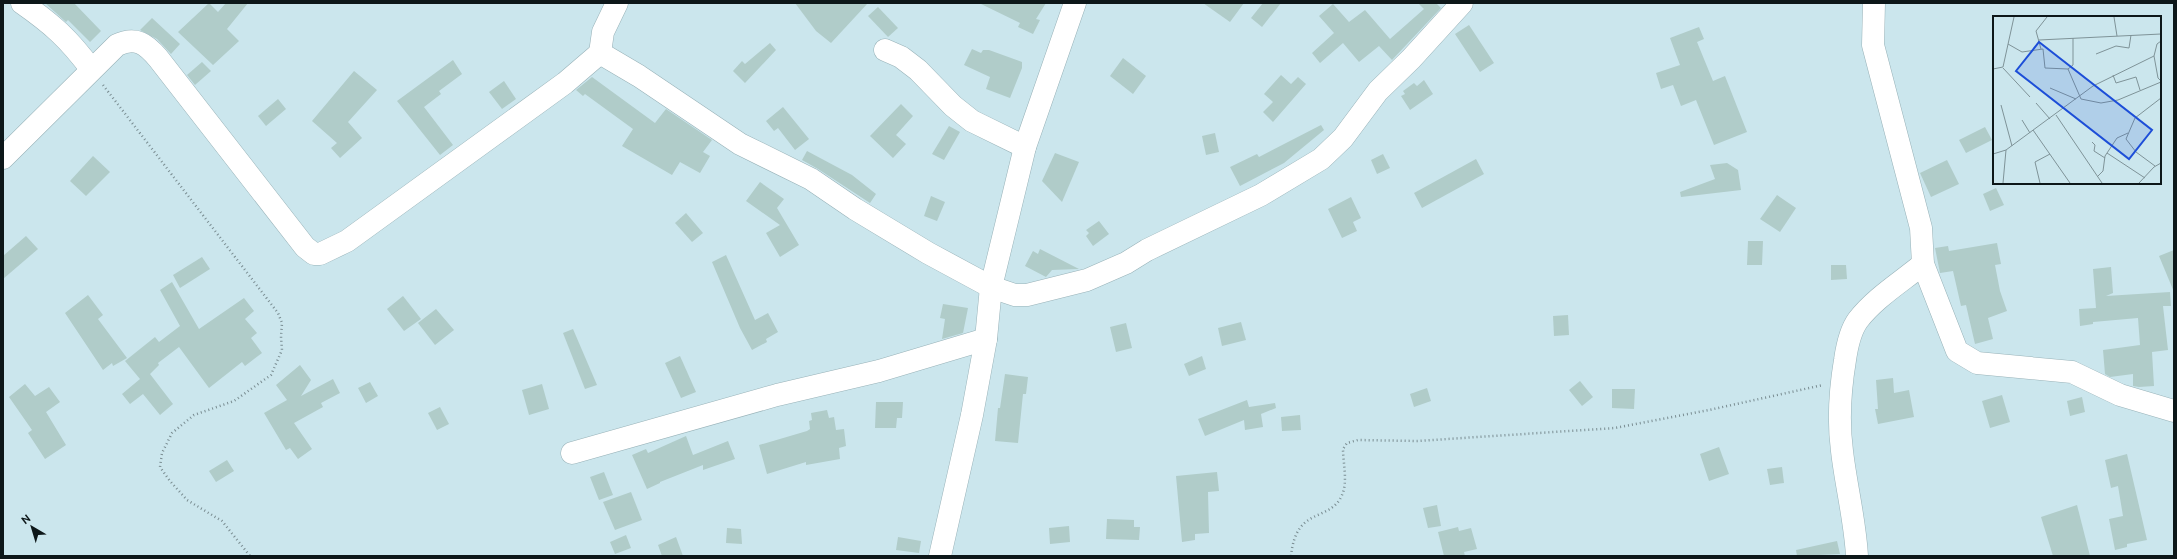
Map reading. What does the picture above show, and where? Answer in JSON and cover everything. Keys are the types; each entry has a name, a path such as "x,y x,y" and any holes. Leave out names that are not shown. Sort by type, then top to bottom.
{"street":[{"path":"22,3 50,22 73,44 90,69"},
{"path":"3,158 90,69 117,45 125,41 139,41 148,47 216,131 299,240 310,252 320,254 348,242 565,83 600,53 603,32 617,3"},
{"path":"940,556 961,468 986,339 991,287 1025,147 1075,3"},
{"path":"600,53 639,76 740,144 811,180 888,229 991,287 1015,295 1027,295 1087,280 1126,264 1147,250 1261,195 1320,159 1339,142 1378,91 1411,59 1462,3"},
{"path":"1874,3 1873,46 1921,228 1923,264 1952,342 1957,351 1968,360 1977,363 2072,372 2120,395 2174,411"},
{"path":"885,50 918,70 953,106 972,121 1025,147"},
{"path":"1857,556 1855,525 1842,451 1840,413 1841,382 1851,334 1858,321 1869,308 1923,264"},
{"path":"572,453 777,395 879,371 986,339"}],"path":[{"path":"90,69 278,313 282,324 282,350 271,374 234,401 194,415 172,433 162,453 160,467 187,500 222,521 250,556"},
{"path":"1292,556 1295,537 1302,525 1307,520 1334,507 1342,495 1344,479 1343,449 1352,442 1358,440 1417,441 1615,428 1841,382"}],"building":[{"path":"45,3 74,3 101,31 90,42 68,20 66,22"},
{"path":"209,3 218,12 226,3 248,3 227,29 239,41 213,65 178,32"},
{"path":"795,3 868,3 831,43 816,31"},
{"path":"979,3 1046,3 1036,19 1040,20 1033,34 1018,27 1020,23"},
{"path":"1203,3 1244,3 1230,22"},
{"path":"1263,3 1281,3 1262,27 1251,18"},
{"path":"1418,3 1436,3 1441,8 1392,60 1379,46 1359,62 1343,43 1320,63 1312,53 1334,33 1319,16 1333,4 1349,22 1365,10 1390,39 1424,9"},
{"path":"878,7 898,28 888,37 868,16"},
{"path":"152,18 180,44 171,54 157,39 140,30"},
{"path":"1469,25 1494,63 1480,72 1455,34"},
{"path":"1699,27 1704,39 1697,42 1713,81 1725,76 1747,132 1714,145 1696,100 1681,106 1673,85 1661,89 1656,73 1680,65 1670,38"},
{"path":"770,43 776,50 745,83 733,71 742,61 745,64"},
{"path":"972,49 981,53 983,50 989,50 1022,62 1022,68 1010,98 986,89 990,77 964,65"},
{"path":"1123,58 1146,76 1133,94 1110,76"},
{"path":"453,60 462,74 439,91 441,94 424,107 453,145 440,155 397,101"},
{"path":"202,62 211,71 195,85 187,75"},
{"path":"354,71 377,90 348,122 362,138 340,158 331,148 337,143 312,121"},
{"path":"1281,75 1291,84 1298,77 1306,84 1273,122 1263,112 1273,102 1264,94"},
{"path":"592,77 655,123 666,109 712,140 703,152 710,156 700,173 680,162 672,175 622,146 633,129 585,94 583,96 576,90"},
{"path":"1424,80 1433,94 1410,110 1401,96 1405,94 1403,91 1414,83 1417,86"},
{"path":"504,81 516,99 502,109 489,92"},
{"path":"278,99 286,109 266,126 258,116"},
{"path":"901,104 913,116 896,135 906,144 893,158 870,136"},
{"path":"783,107 809,139 795,150 778,128 774,131 766,121"},
{"path":"1321,125 1324,130 1284,163 1240,186 1230,167 1257,154 1259,157"},
{"path":"949,126 960,132 944,160 932,154"},
{"path":"1985,127 1992,140 1966,153 1959,140"},
{"path":"1215,133 1219,152 1206,155 1202,136"},
{"path":"807,151 852,175 876,194 870,203 802,160"},
{"path":"1055,153 1079,162 1062,202 1042,181"},
{"path":"1383,154 1390,168 1377,174 1371,160"},
{"path":"93,156 110,172 86,196 70,181"},
{"path":"1476,159 1484,174 1422,208 1414,193"},
{"path":"1947,160 1959,184 1931,197 1920,173"},
{"path":"1727,163 1738,170 1741,190 1681,197 1680,192 1715,179 1710,165"},
{"path":"760,182 784,199 777,208 799,245 780,257 766,233 780,225 746,201"},
{"path":"1996,188 2004,205 1990,211 1983,194"},
{"path":"1777,195 1796,208 1780,232 1760,219"},
{"path":"931,196 945,202 937,221 924,216"},
{"path":"1351,197 1361,218 1353,222 1357,231 1342,238 1328,209"},
{"path":"686,213 703,233 692,242 675,223"},
{"path":"1099,221 1109,234 1093,246 1086,236 1089,233 1086,230"},
{"path":"26,236 38,249 3,279 3,256"},
{"path":"1748,241 1763,241 1762,265 1747,265"},
{"path":"1997,243 2001,264 1995,265 2000,291 2007,311 1988,318 1993,339 1975,344 1966,305 1961,306 1953,271 1940,273 1935,248 1948,246 1949,251"},
{"path":"1040,249 1079,269 1052,270 1046,277 1025,266 1033,251 1038,254"},
{"path":"2174,250 2174,292 2159,256"},
{"path":"726,255 755,320 768,313 778,332 766,339 767,342 752,350 740,328 712,262"},
{"path":"202,257 210,269 180,288 173,275"},
{"path":"1831,265 1846,265 1847,279 1831,280"},
{"path":"2111,267 2113,293 2106,296 2170,292 2171,306 2163,306 2168,350 2152,352 2154,386 2133,386 2133,374 2110,377 2105,374 2103,350 2140,345 2138,318 2093,322 2093,324 2080,326 2079,309 2096,308 2093,269"},
{"path":"172,282 199,329 244,298 254,311 245,319 257,333 251,338 262,353 245,366 242,362 209,388 179,347 158,363 159,365 150,374 173,404 160,415 143,394 130,404 122,394 140,379 125,361 155,337 159,342 180,326 160,290"},
{"path":"88,295 103,315 98,319 127,358 113,366 112,363 103,370 65,313"},
{"path":"403,296 421,319 404,331 387,309"},
{"path":"943,304 968,308 963,333 942,339 945,319 940,318"},
{"path":"436,309 454,330 435,345 418,323"},
{"path":"1568,315 1569,335 1554,336 1553,316"},
{"path":"1241,322 1246,340 1222,346 1218,328"},
{"path":"1126,323 1132,348 1116,352 1110,327"},
{"path":"573,329 597,385 585,389 563,333"},
{"path":"680,356 696,392 681,398 665,363"},
{"path":"1202,356 1206,369 1189,376 1184,364"},
{"path":"300,365 311,380 301,396 333,379 340,393 321,403 323,407 294,423 312,449 298,459 290,448 286,450 264,413 287,400 276,385"},
{"path":"1005,374 1028,377 1026,394 1023,394 1018,443 995,441 998,408 1000,408"},
{"path":"1893,378 1894,393 1909,390 1914,417 1878,424 1875,409 1878,409 1876,380"},
{"path":"1580,381 1593,397 1582,406 1569,390"},
{"path":"370,382 378,396 366,403 358,388"},
{"path":"25,384 35,396 49,387 60,402 46,412 66,445 45,459 28,433 32,430 9,397"},
{"path":"542,384 549,409 529,415 522,390"},
{"path":"1427,388 1431,401 1414,407 1410,394"},
{"path":"1612,389 1635,389 1634,409 1612,408"},
{"path":"2002,395 2010,422 1990,428 1982,401"},
{"path":"2082,397 2085,412 2070,416 2067,401"},
{"path":"1247,400 1249,407 1275,403 1276,408 1261,414 1263,427 1245,430 1244,420 1205,436 1198,419"},
{"path":"876,402 903,402 902,418 897,418 896,428 875,428"},
{"path":"440,407 449,424 437,430 428,413"},
{"path":"827,410 829,418 834,417 836,430 844,429 846,446 839,448 840,459 806,465 806,462 767,474 759,445 807,431 810,429 809,421 812,420 811,413"},
{"path":"1300,415 1301,430 1282,431 1281,417"},
{"path":"686,436 693,455 728,441 735,459 703,470 703,465 660,482 647,489 632,455 646,449 648,453"},
{"path":"1719,447 1729,474 1709,481 1700,454"},
{"path":"2127,454 2147,540 2127,544 2127,547 2115,550 2109,519 2123,516 2118,486 2111,488 2105,460"},
{"path":"227,460 234,471 216,482 209,471"},
{"path":"1782,467 1784,483 1770,485 1767,469"},
{"path":"604,472 613,495 599,500 590,477"},
{"path":"1217,472 1219,491 1208,492 1209,533 1195,534 1195,540 1182,542 1176,476"},
{"path":"631,492 642,520 615,530 603,502"},
{"path":"1437,505 1441,526 1428,528 1423,508"},
{"path":"2077,505 2090,556 2053,556 2041,517"},
{"path":"1107,519 1134,520 1134,527 1140,527 1139,540 1106,539"},
{"path":"1069,526 1070,542 1050,544 1049,528"},
{"path":"1458,527 1459,531 1471,528 1477,549 1464,552 1465,556 1444,556 1438,532"},
{"path":"727,528 741,529 742,544 726,543"},
{"path":"626,535 631,548 615,554 610,542"},
{"path":"676,537 683,556 662,556 658,545"},
{"path":"898,537 921,541 919,553 896,550"},
{"path":"1837,541 1840,554 1797,556 1796,550"}]}
